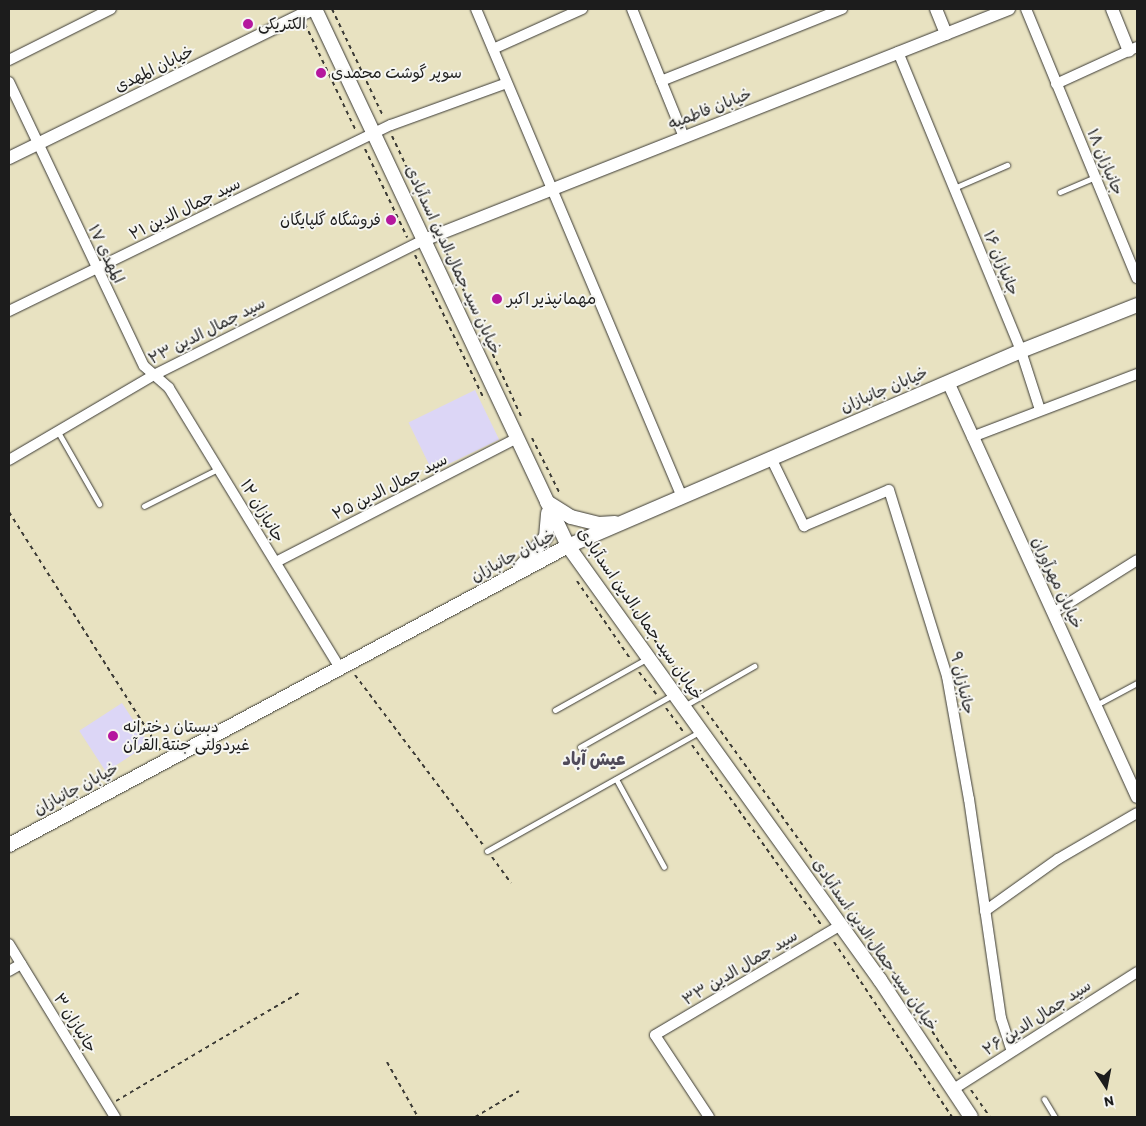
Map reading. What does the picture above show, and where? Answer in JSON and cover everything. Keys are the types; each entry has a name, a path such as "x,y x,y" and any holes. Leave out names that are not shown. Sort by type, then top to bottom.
{"main road":[{"name":"خیابان سید جمال الدین اسدآبادی","path":"314,9 424,240 523,435 546,502 568,546 841,925 971,1117"},
{"name":"خیابان جانبازان","path":"9,845 568,546 1021,351 1137,305"},
{"path":"546,502 571,517 599,524 621,523"},
{"path":"514,575 546,537 549,518 546,502"}],"street":[{"path":"9,60 111,9"},
{"name":"خیابان المهدی","path":"9,158 314,9"},
{"path":"476,9 550,189 682,497"},
{"path":"493,49 582,9"},
{"path":"632,9 684,136"},
{"path":"661,81 842,9"},
{"path":"936,9 946,34"},
{"name":"خیابان فاطمیه","path":"424,240 1009,9"},
{"name":"جانبازان ۱۸","path":"1026,9 1137,278"},
{"path":"1056,84 1133,49 1112,9"},
{"name":"جانبازان ۱۶","path":"898,52 1021,351 1040,410"},
{"name":"المهدی ۱۷","path":"9,82 96,269 144,366 154,374"},
{"name":"سید جمال الدین ۲۱","path":"9,311 388,127 507,83"},
{"name":"سید جمال الدین ۲۳","path":"9,460 154,374 424,240"},
{"name":"جانبازان ۱۲","path":"154,374 169,388 276,562 343,666"},
{"path":"972,436 1137,374"},
{"name":"خیابان مهرآوران","path":"948,382 1137,797"},
{"name":"سید جمال الدین ۲۵","path":"276,562 523,435"},
{"name":"جانبازان ۹","path":"772,458 804,526 889,490 947,676 1001,1018 1012,1051"},
{"path":"1053,613 1137,560"},
{"path":"985,911 1058,859 1137,813"},
{"name":"سید جمال الدین ۳۳","path":"709,1117 655,1035 841,925"},
{"name":"جانبازان ۳","path":"9,944 115,1117"},
{"path":"9,971 21,964"},
{"name":"سید جمال الدین ۲۶","path":"952,1090 1137,972"}],"lane":[{"path":"954,188 1007,165"},
{"path":"1060,192 1095,177"},
{"path":"58,431 99,504"},
{"path":"144,506 219,469"},
{"path":"555,710 649,658"},
{"path":"683,706 754,666"},
{"path":"1095,706 1137,683"},
{"path":"580,747 675,694"},
{"path":"487,850 702,731"},
{"path":"616,779 664,867"},
{"path":"1044,1099 1055,1117"}],"path":[{"path":"332,9 525,423"},
{"path":"523,435 571,517"},
{"path":"9,512 167,760"},
{"path":"582,540 893,971 990,1117"},
{"path":"343,666 511,883"},
{"path":"108,1106 300,992"},
{"path":"387,1062 418,1117"},
{"path":"475,1117 519,1092"}],"shaded area":[{"path":"475,390 499,439 433,472 408,422"},
{"name":"دبستان دخترانه غیردولتی جنتة القرآن","path":"122,703 149,744 106,772 79,731"}],"place":[{"name":"الکتریکی","path":"248,24"},
{"name":"سوپر گوشت محمدی","path":"321,73"},
{"name":"فروشگاه گلپایگان","path":"391,220"},
{"name":"مهمانپذیر اکبر","path":"497,299"},
{"name":"دبستان دخترانه غیردولتی جنتة القرآن","path":"113,736"}],"district":[{"name":"عیش آباد","path":"594,759"}]}
